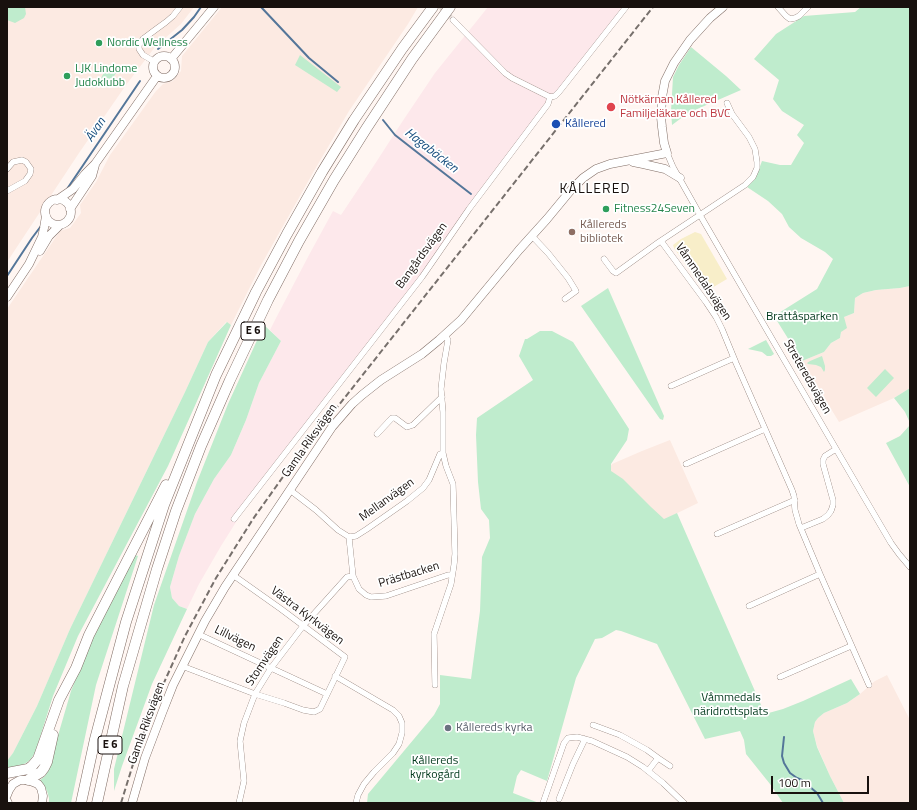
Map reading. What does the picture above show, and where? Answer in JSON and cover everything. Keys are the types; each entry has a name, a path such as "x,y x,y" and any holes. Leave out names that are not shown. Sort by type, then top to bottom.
{"highway":[{"name":"E 6","path":"81,803 94,739 126,622 164,505 216,375 256,292 322,172 354,120 402,49 433,7"},
{"name":"E 6","path":"97,803 123,686 156,569 201,446 230,380 272,294 334,180 412,59 450,7"},
{"path":"7,773 28,769 38,759 59,700 89,635 189,441"},
{"path":"28,780 41,772 47,762 73,672"}],"street":[{"path":"155,62 143,54 139,49 139,45 143,39 173,16 180,7"},
{"path":"171,59 214,7"},
{"name":"Bangårdsvägen","path":"234,519 422,277 470,209 548,104 550,97 555,96 559,92 626,7"},
{"path":"667,153 664,143 661,117 662,97 665,81 674,63 690,40 710,18 723,7"},
{"path":"778,7 790,19 799,16 808,7"},
{"path":"453,20 504,73 550,97"},
{"path":"162,57 171,59 175,66 172,74 166,78 158,76 154,69 155,62 162,57"},
{"path":"7,297 29,264 42,237 46,208 48,205 73,189 95,164 158,76"},
{"name":"Våmmedalsvägen","path":"604,259 616,273 661,241 745,186 753,177 757,162 756,149 732,114 727,103"},
{"name":"Gamla Riksvägen","path":"132,803 145,758 153,737 173,686 198,634 233,575 332,427 352,404 373,386 422,354 461,320 515,255 583,178 602,166 667,153"},
{"name":"Streteredsvägen","path":"667,153 673,167 700,215 891,543 910,567"},
{"path":"7,169 13,162 22,160 26,162 31,169 30,174 25,181 17,187 7,190"},
{"name":"Gamla Riksvägen","path":"627,161 665,169 680,178"},
{"path":"70,209 92,176 95,164"},
{"path":"29,264 38,254 49,236 60,225 68,221 71,214 67,203 57,200"},
{"path":"46,216 53,224 60,225"},
{"path":"532,236 568,278 576,291 565,299"},
{"name":"Våmmedalsvägen","path":"661,241 716,317 792,490 795,500 795,510 801,528 869,685"},
{"path":"435,685 434,634 449,591 455,554 453,484 443,453 442,380 448,340 445,335"},
{"path":"671,386 734,358"},
{"path":"377,434 392,418 395,418 407,427 413,425 442,397"},
{"path":"686,464 765,429"},
{"path":"801,528 822,519 831,511 833,500 823,460 825,456 836,449"},
{"name":"Mellanvägen","path":"350,538 367,529 423,488 430,480 440,454 443,453"},
{"path":"290,490 316,510 338,530 350,538"},
{"path":"718,534 795,500"},
{"name":"Prästbacken","path":"350,538 353,576 359,589 371,597 394,594 448,575 452,576"},
{"path":"748,606 820,574"},
{"name":"Västra Kyrkvägen","path":"233,575 345,657 335,676"},
{"name":"Stomvägen","path":"239,803 244,781 240,740 244,723 255,694 271,668 303,626 347,577 353,576"},
{"name":"Lillvägen","path":"198,634 327,694"},
{"path":"780,677 851,646"},
{"path":"182,666 255,694 303,710 314,712 320,709 335,676 389,707 399,716 402,723 402,733 399,744 393,753 364,784 358,794 356,803"},
{"path":"593,725 620,735 647,750 670,766"},
{"path":"543,803 564,743 568,738 577,737 592,741 627,757 663,782 681,802"},
{"path":"559,799 585,739"},
{"path":"648,771 658,758"},
{"path":"7,779 16,782"},
{"path":"7,795 10,787 16,782 28,780 34,782 41,788 43,796 42,803"}],"shaded area":[{"path":"7,7 194,7 181,24 155,47 126,85 7,262"},
{"path":"222,7 418,7 349,111 260,267 231,325 226,322 208,342 70,629 37,706 13,753 7,761 7,309 60,231 70,228 81,213 80,205 96,182 110,155 156,91 163,84 173,81 181,71 182,56"},
{"path":"488,7 623,7 513,147 397,307 243,511 199,584 187,609 179,606 172,598 170,587 179,556 195,514 214,479 231,455 246,420 259,383 281,341 270,330 275,320 333,211 341,215 435,73"},
{"path":"910,286 910,388 894,398 839,422 802,361 824,352 831,343 840,338 844,317 854,313 855,298 863,293 876,290"},
{"path":"670,440 698,503 659,522 627,499 609,469 612,464"},
{"path":"887,675 910,720 910,803 844,803 817,746 813,731 815,722 824,713 847,703 875,681"}],"green space":[{"path":"7,7 25,7 26,14 24,18 15,23 7,20"},
{"name":"Brattåsparken","path":"861,7 910,7 910,286 876,290 863,293 855,298 854,313 844,317 847,328 841,332 840,338 831,343 824,352 802,361 774,316 817,289 833,259 825,252 801,238 789,227 782,214 768,201 747,187 756,177 762,161 780,165 791,165 804,143 797,135 804,125 782,111 773,99 779,80 754,59 776,34 804,16 855,12"},
{"path":"691,47 741,90 688,113 672,125 671,111 673,77"},
{"path":"300,55 341,87 337,92 295,65"},
{"path":"110,64 119,69 107,84 101,79"},
{"path":"608,288 664,416 663,420 660,419 581,306"},
{"path":"227,322 231,325 168,466 78,636 53,696 35,753 26,763 7,769 7,761 13,753 37,706 70,629 208,342"},
{"path":"264,325 281,341 259,383 246,420 231,455 214,479 195,514 179,556 170,587 172,598 179,606 187,609 152,684 114,791 114,769 154,605 197,482 228,404"},
{"path":"540,331 552,331 573,342 629,429 627,440 611,464 611,471 623,479 664,519 677,513 765,714 803,701 851,679 860,694 847,703 824,713 815,722 813,731 817,747 844,803 783,803 746,754 744,740 740,731 705,739 657,644 616,630 602,638 595,639 576,678 547,781 521,770 517,776 513,793 539,803 367,803 368,794 434,715 440,704 440,675 471,679 480,611 482,557 490,538 489,520 481,509 478,482 476,435 477,418 533,380 519,356 525,339"},
{"path":"766,340 774,354 771,356 767,356 762,352 748,349"},
{"path":"822,356 825,366 824,372 821,367 807,363 810,361"},
{"path":"885,369 894,378 876,397 867,388"},
{"path":"910,388 910,423 905,412 894,398"},
{"path":"910,425 910,487 886,443 900,436"},
{"path":"133,554 138,556 96,685 71,803 49,803 47,791 40,780 45,776 49,769 71,691 96,630"}],"sand":[{"path":"695,232 701,234 727,279 705,292 673,245"}],"waterway":[{"name":"Ävan","path":"158,49 182,30 201,7"},
{"name":"Hagabäcken","path":"261,7 309,58 338,82"},
{"name":"Ävan","path":"67,189 140,81"},
{"name":"Hagabäcken","path":"383,120 395,135 471,194"},
{"name":"Ävan","path":"7,276 41,226"},
{"name":"Hagabäcken","path":"784,737 782,756 784,763 790,773 802,780 817,793 823,803"}],"tunnel":[{"path":"441,7 453,20"}],"railway":[{"path":"121,803 149,717 185,636 216,578 253,519 290,467 653,7"}],"place":[{"name":"Nordic Wellness","path":"99,43"},
{"name":"LJK Lindome Judoklubb","path":"67,76"},
{"name":"Nötkärnan Kållered Familjeläkare och BVC","path":"611,107"},
{"name":"Kållered","path":"556,124"},
{"name":"Fitness24Seven","path":"606,209"},
{"name":"Kållereds bibliotek","path":"572,232"},
{"name":"Kållereds kyrka","path":"448,728"}],"district":[{"name":"KÅLLERED","path":"595,190"}],"park label":[{"name":"Våmmedals näridrottsplats","path":"731,705"},
{"name":"Kållereds kyrkogård","path":"435,768"}]}
